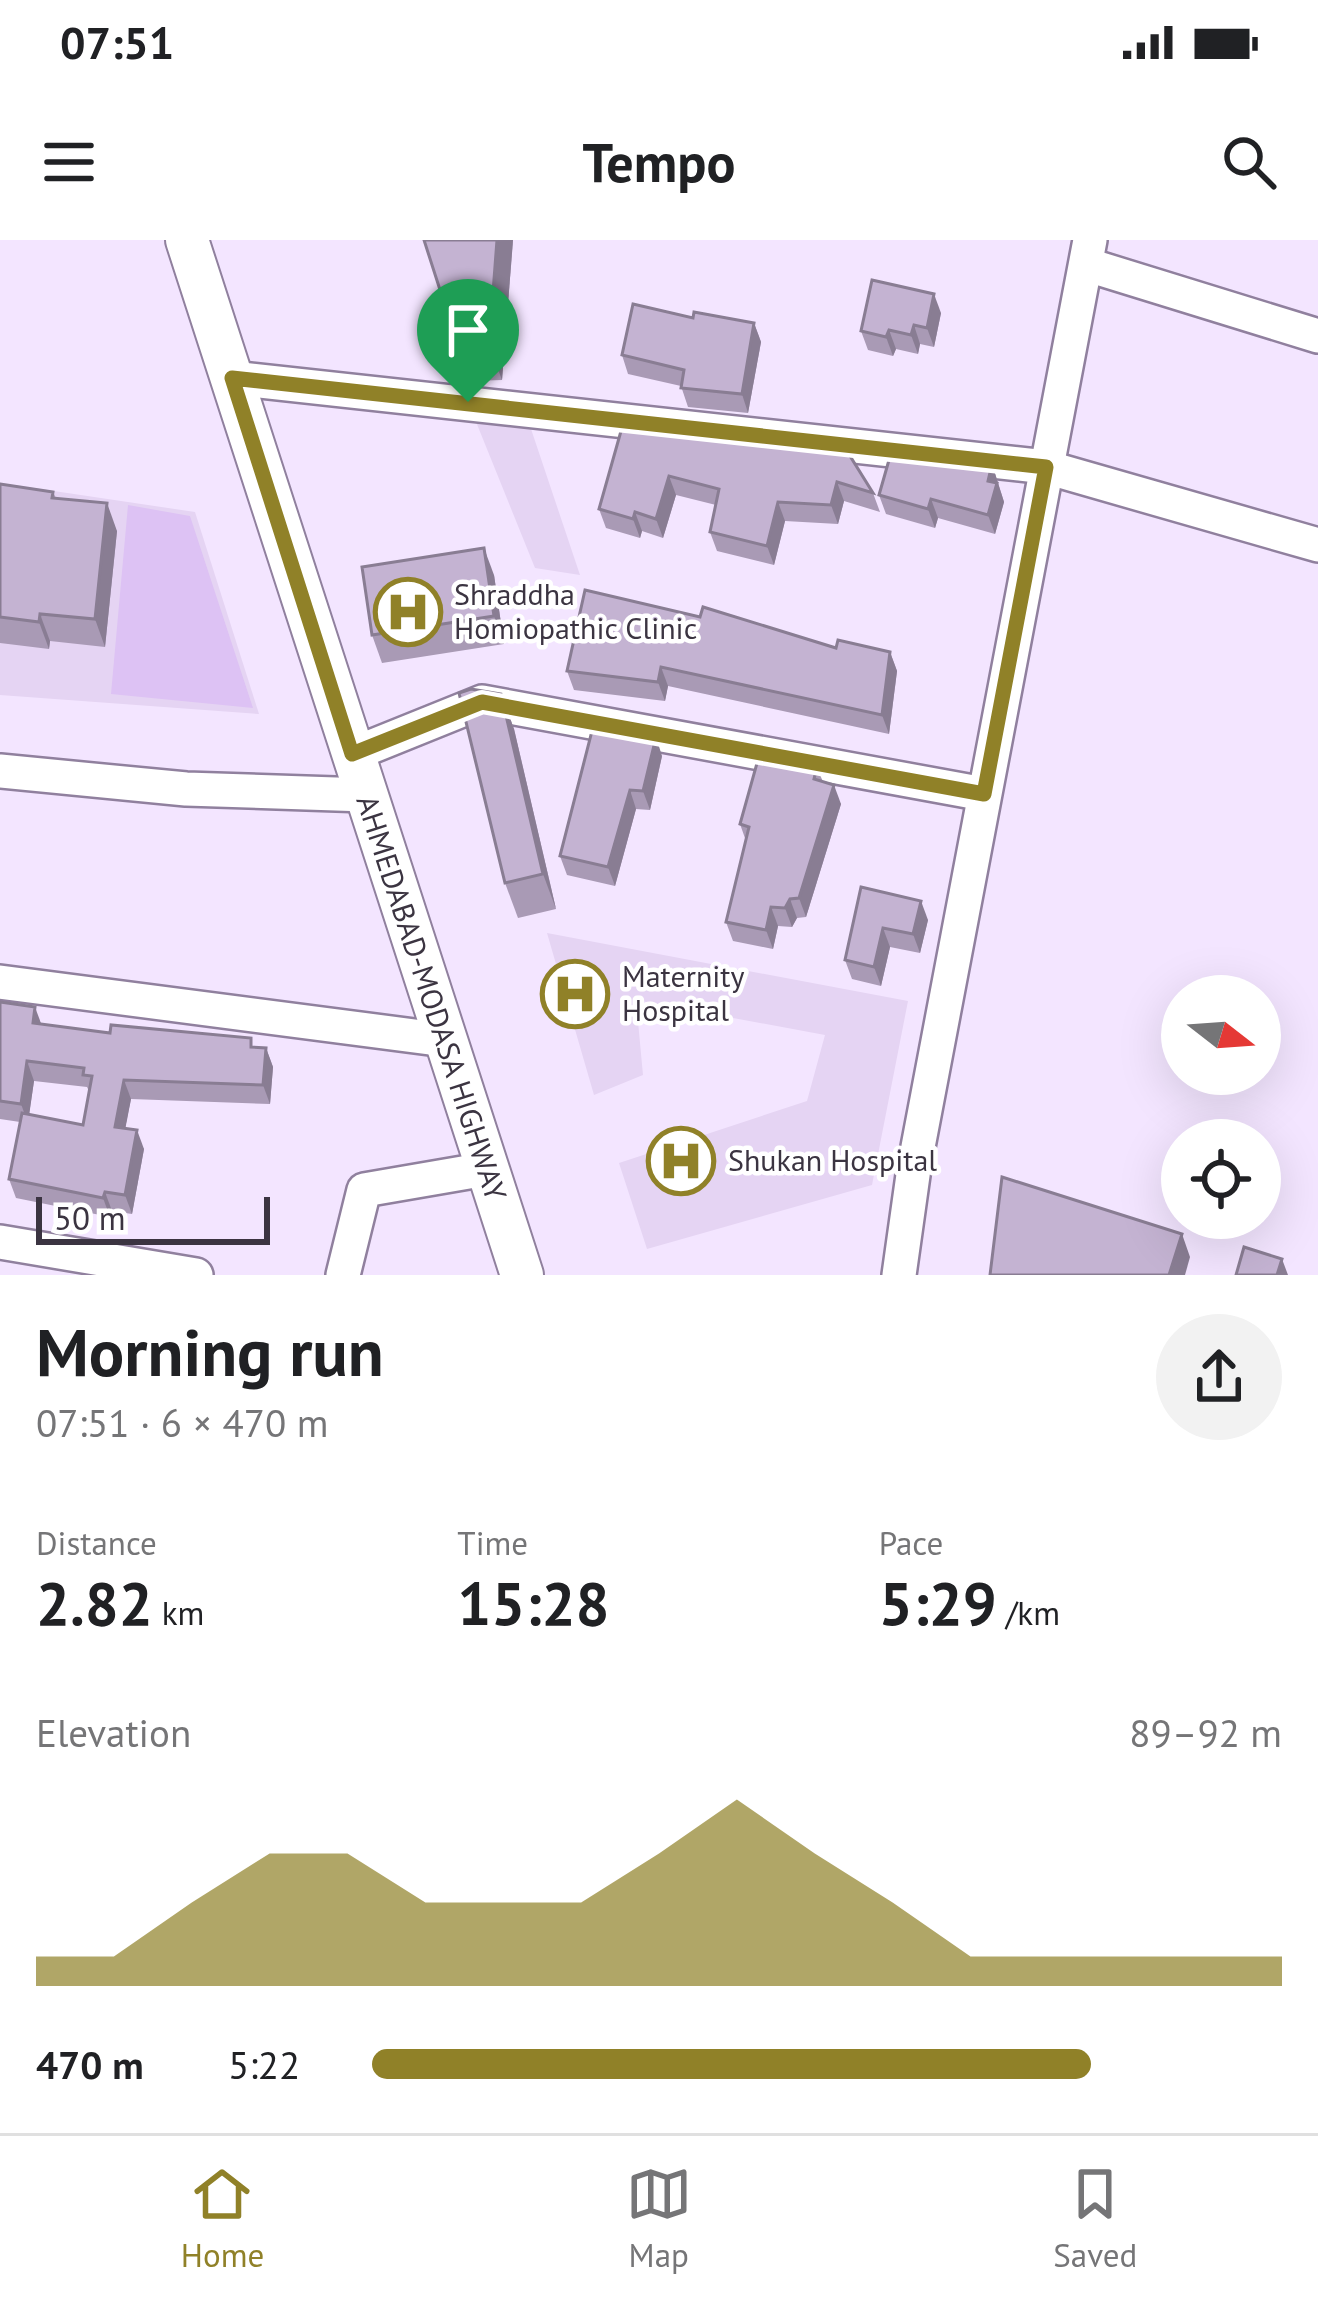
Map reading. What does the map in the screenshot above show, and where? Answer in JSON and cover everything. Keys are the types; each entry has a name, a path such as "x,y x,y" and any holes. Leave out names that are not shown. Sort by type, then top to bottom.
{"main road":[{"name":"AHMEDABAD-MODASA HIGHWAY","path":"187,240 522,1275"}],"street":[{"path":"898,1275 984,794 1089,252 1318,336"},
{"path":"232,378 1046,467 1318,545"},
{"path":"352,754 482,702 984,794"},
{"path":"0,771 186,789 366,795"},
{"path":"0,982 445,1040"},
{"path":"343,1275 364,1190 486,1168"},
{"path":"0,1242 196,1275"}],"shaded area":[{"path":"468,402 528,420 580,575 535,568"},
{"path":"0,483 195,512 259,714 0,695"},
{"path":"128,505 190,516 253,708 111,694"},
{"path":"547,933 908,1001 872,1185 647,1249 619,1163 807,1101 825,1035 636,1000 643,1075 594,1095"}],"building":[{"path":"424,240 497,240 489,345 458,346"},
{"path":"872,280 934,294 927,328 914,325 911,335 889,330 886,337 861,331"},
{"path":"633,304 693,318 694,312 754,323 742,394 681,388 684,370 622,355"},
{"path":"623,424 845,448 873,493 837,482 831,505 778,502 767,546 710,532 719,489 669,476 656,519 635,512 633,519 599,509"},
{"path":"891,453 992,464 988,481 997,483 988,515 931,499 928,509 879,495"},
{"path":"0,484 53,492 52,498 107,503 95,619 40,614 39,622 0,617"},
{"path":"484,548 494,616 372,635 362,567"},
{"path":"585,590 700,617 703,607 836,648 838,640 890,652 882,715 661,667 658,682 567,671"},
{"path":"471,689 501,694 543,874 505,883 459,693"},
{"path":"593,727 656,737 643,791 630,790 608,867 560,856"},
{"path":"759,756 817,767 814,779 834,785 799,898 790,899 785,908 771,907 766,930 726,922 749,827 740,824"},
{"path":"861,887 921,901 913,934 883,928 874,967 845,960"},
{"path":"0,1002 35,1007 33,1023 110,1033 111,1025 251,1038 251,1047 266,1048 263,1085 124,1080 115,1127 137,1130 125,1195 105,1192 103,1198 9,1179 22,1113 83,1125 92,1076 83,1075 84,1068 27,1061 21,1104 0,1101"},
{"path":"1002,1177 1161,1227 1161,1239 1180,1239 1169,1275 990,1275"},
{"path":"1244,1247 1282,1259 1277,1275 1236,1275"}],"place":[{"name":"Shraddha Homiopathic Clinic","path":"408,612"},
{"name":"Maternity Hospital","path":"575,994"},
{"name":"Shukan Hospital","path":"681,1161"}],"route":[{"path":"232,378 468,402 1046,467 984,794 482,702 352,754 232,378"}]}
